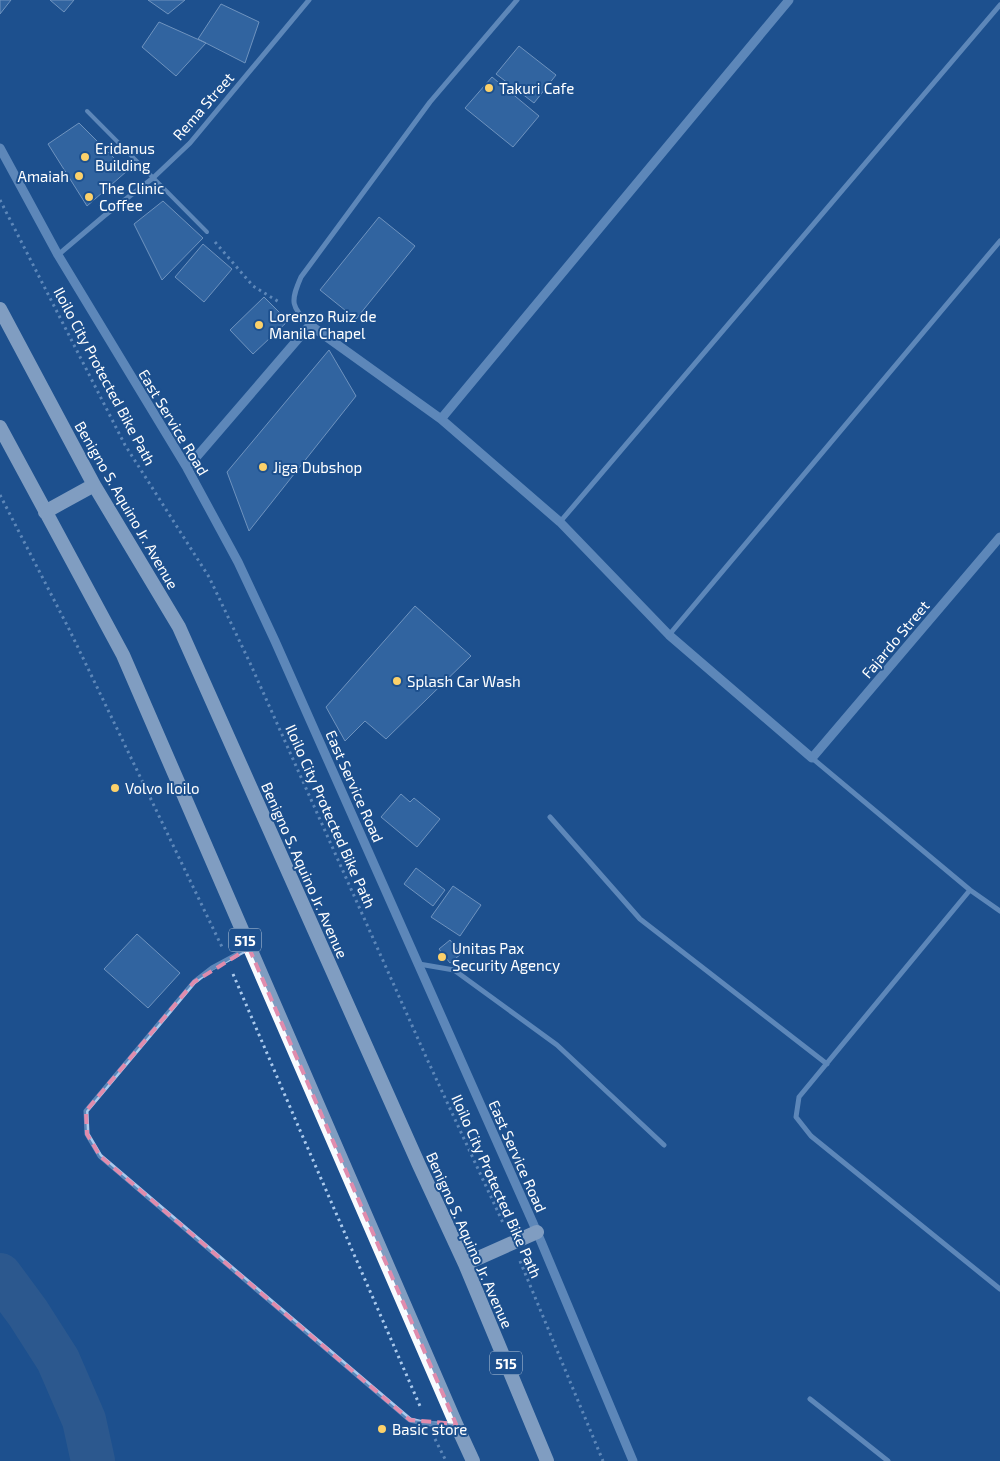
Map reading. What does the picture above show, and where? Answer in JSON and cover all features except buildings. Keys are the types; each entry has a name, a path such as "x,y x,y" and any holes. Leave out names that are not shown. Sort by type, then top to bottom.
{"highway":[{"name":"Benigno S. Aquino Jr. Avenue","path":"0,309 94,486 179,627 418,1165 464,1264 547,1461"},
{"name":"515","path":"0,427 123,655 473,1461"},
{"path":"45,512 94,486"},
{"path":"464,1264 537,1232"}],"street":[{"name":"Rema Street","path":"58,255 153,178 190,143 309,0"},
{"path":"517,0 430,102 301,277 293,301 298,313 310,325 441,419 560,522 669,635 970,890 1000,911"},
{"path":"441,419 789,0"},
{"path":"560,522 1000,5"},
{"name":"East Service Road","path":"0,148 58,255 187,468 238,562 275,641 537,1232 632,1461"},
{"path":"669,635 1000,241"},
{"path":"187,468 310,325"},
{"name":"Fajardo Street","path":"812,758 1000,537"},
{"path":"550,817 640,920 827,1064"},
{"path":"970,890 799,1098 796,1117 810,1136 1000,1289"},
{"path":"249,948 212,968 194,982 86,1110 87,1134 100,1156 410,1420 428,1424 456,1424"},
{"path":"418,964 454,970 557,1045 664,1145"},
{"path":"810,1399 888,1461"}],"lane":[{"path":"87,111 207,232"}],"path":[{"name":"Iloilo City Protected Bike Path","path":"0,200 125,445 209,576 512,1243 603,1461"},
{"path":"207,232 253,286 298,313"}],"highlighted area":[{"path":"249,948 456,1424 410,1420 100,1156 87,1134 86,1111 194,982"}],"waterway":[{"path":"0,1275 28,1313 58,1360 84,1420 93,1461"}],"place":[{"name":"Takuri Cafe","path":"489,88"},
{"name":"Eridanus Building","path":"85,157"},
{"name":"Amaiah","path":"79,176"},
{"name":"The Clinic Coffee","path":"89,197"},
{"name":"Lorenzo Ruiz de Manila Chapel","path":"259,325"},
{"name":"Jiga Dubshop","path":"263,467"},
{"name":"Splash Car Wash","path":"397,681"},
{"name":"Volvo Iloilo","path":"115,788"},
{"name":"Unitas Pax Security Agency","path":"442,957"},
{"name":"Basic store","path":"382,1429"}]}
